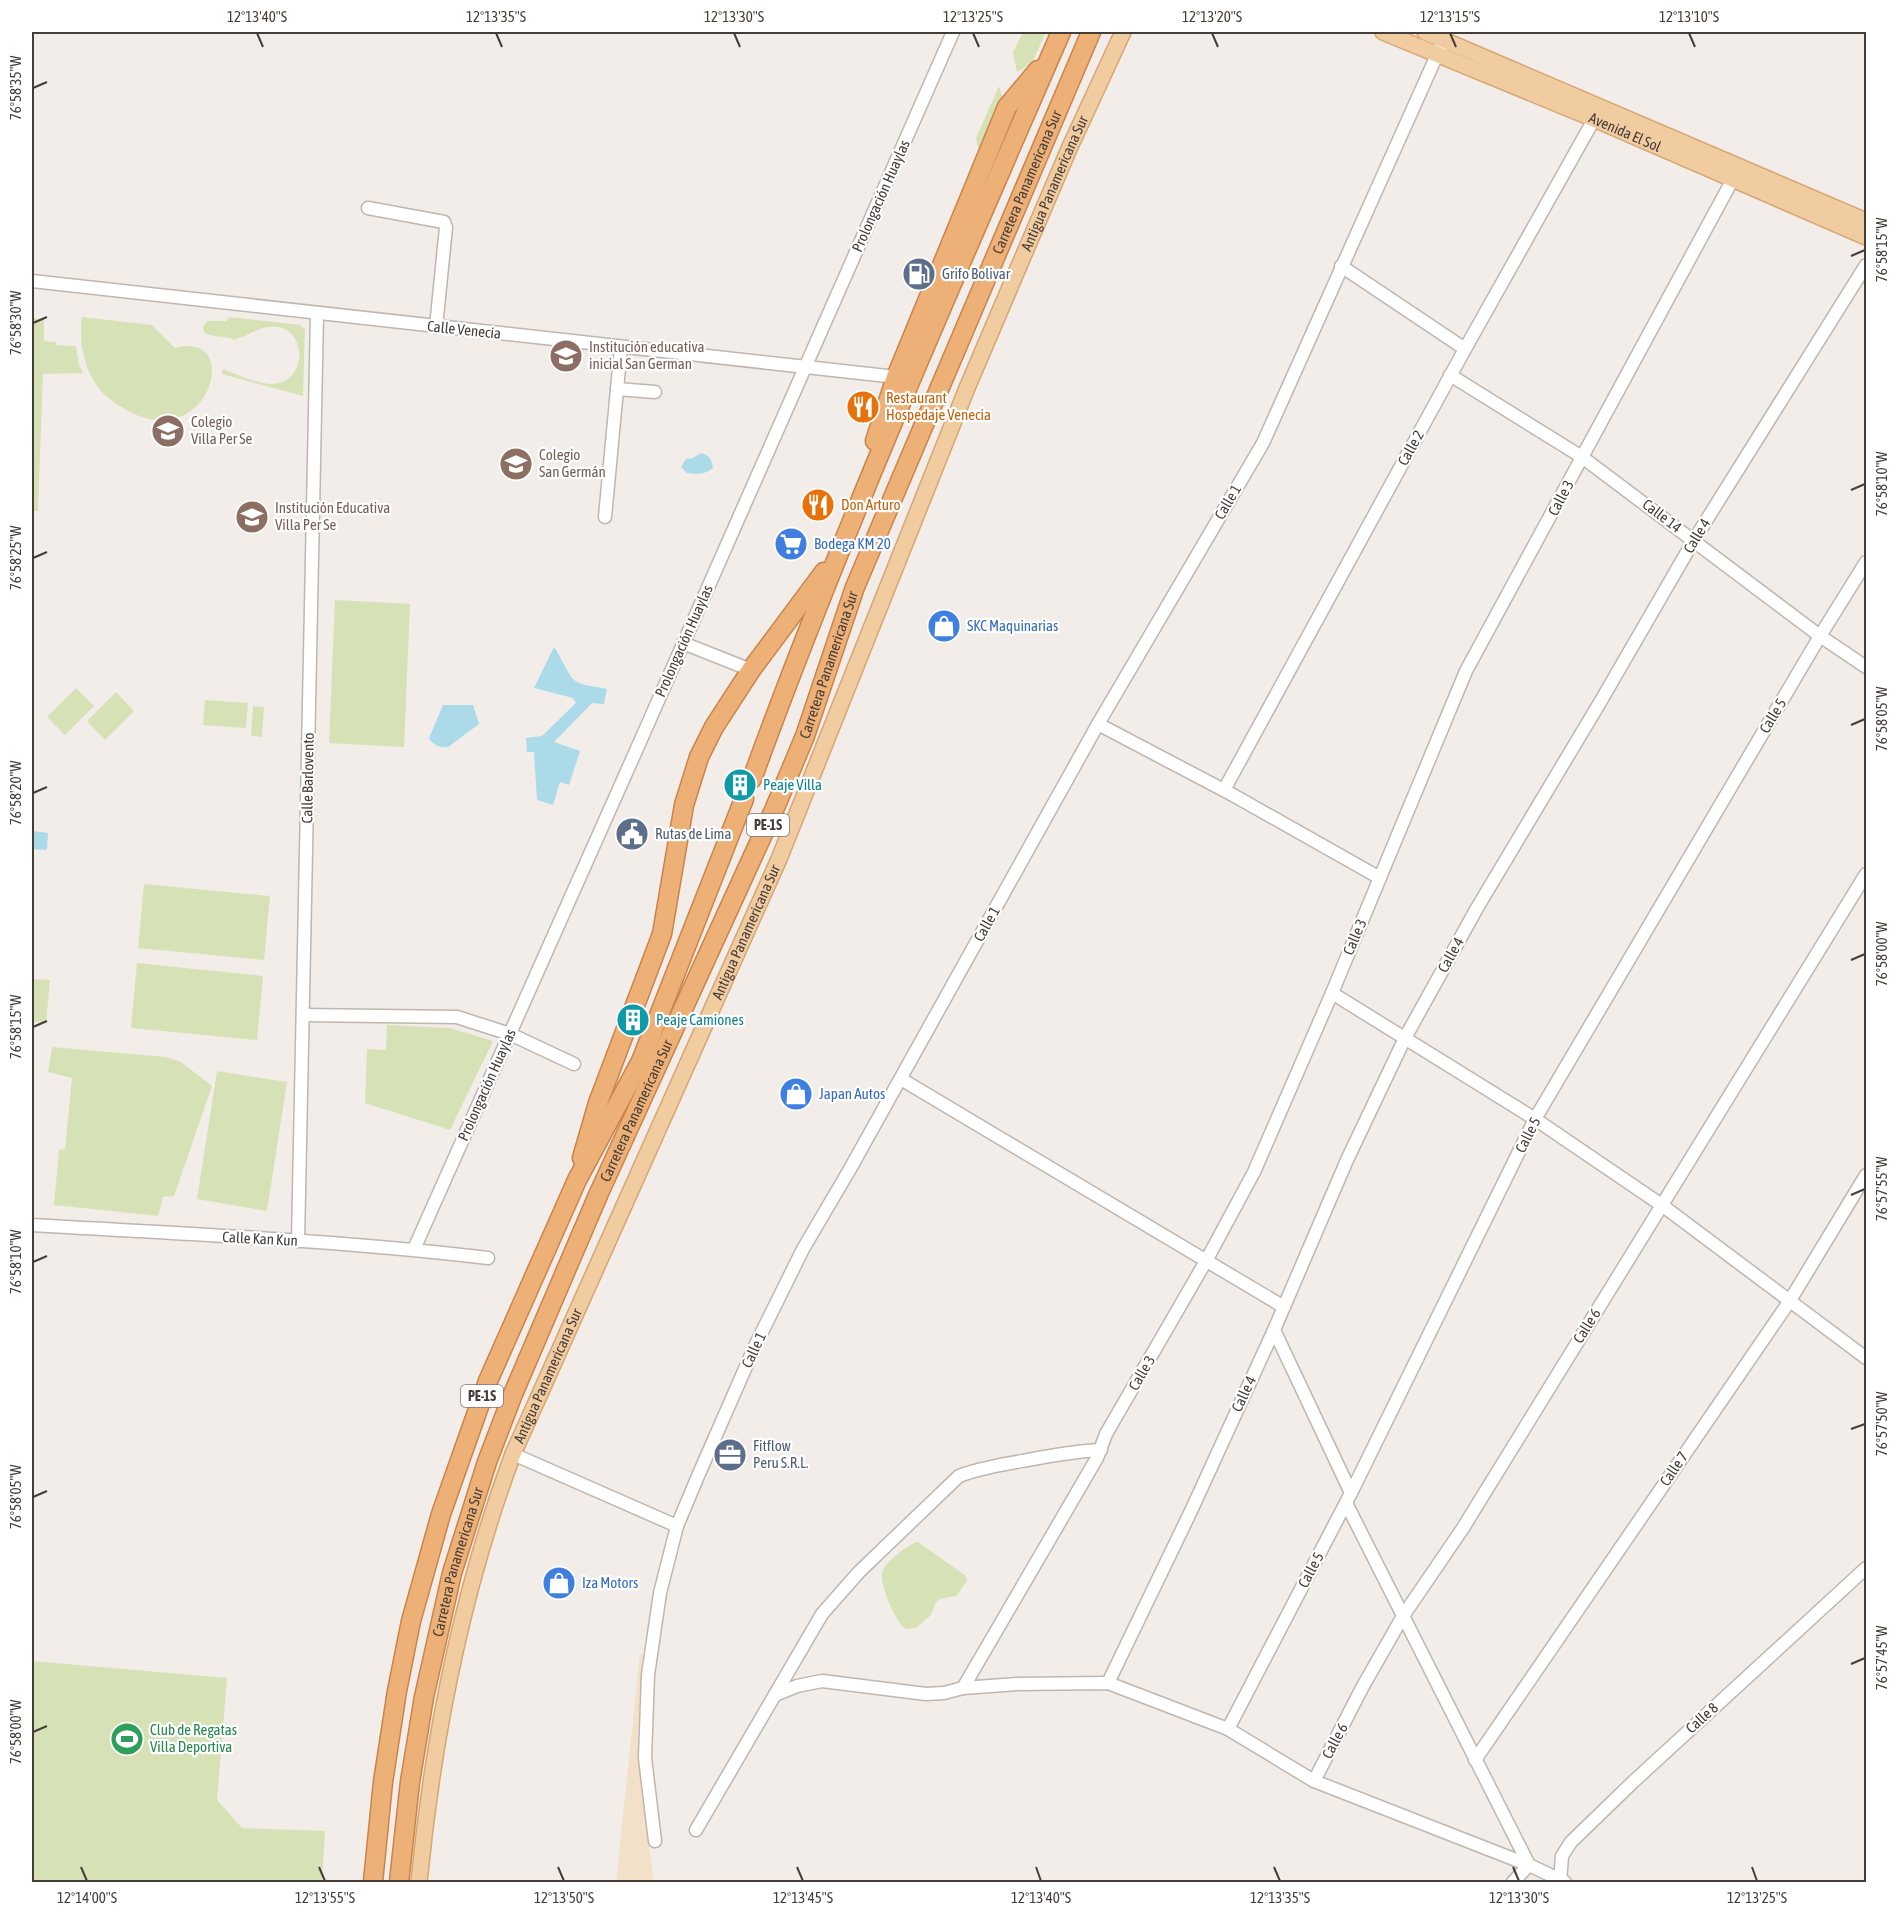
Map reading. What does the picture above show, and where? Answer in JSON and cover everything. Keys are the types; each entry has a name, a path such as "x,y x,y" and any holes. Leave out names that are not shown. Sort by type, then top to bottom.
{"highway":[{"name":"Carretera Panamericana Sur","path":"752,779 786,684 839,551 1061,32"},
{"name":"Carretera Panamericana Sur","path":"399,1882 410,1782 424,1697 452,1573 487,1462 513,1394 599,1192 774,810 805,735 855,587 1091,32"},
{"path":"848,530 896,377 1006,107 1051,55"},
{"name":"Carretera Panamericana Sur","path":"634,1008 662,934 684,805 699,757 714,727 751,670 839,551"},
{"name":"Carretera Panamericana Sur","path":"373,1882 383,1782 397,1691 411,1621 441,1514 488,1380 577,1180 641,1061 744,799"},
{"name":"Carretera Panamericana Sur","path":"577,1180 589,1128 626,1029"}],"main road":[{"name":"Antigua Panamericana Sur","path":"419,1882 436,1749 458,1642 492,1510 513,1454 779,859 972,377 1069,149 1123,32"},
{"name":"Avenida El Sol","path":"1383,32 1441,47 1866,221"},
{"name":"Avenida El Sol","path":"1425,32 1441,47"},
{"name":"Avenida El Sol","path":"1598,113 1733,179 1866,237"}],"street":[{"name":"Prolongación Huaylas","path":"414,1249 953,32"},
{"name":"Calle 1","path":"655,1841 645,1758 648,1675 660,1593 676,1526 755,1346 803,1249 901,1079 1098,724 1263,443 1441,47"},
{"name":"Calle 2","path":"1224,790 1450,375 1598,113"},
{"name":"Calle 3","path":"963,1688 1101,1450 1106,1434 1206,1261 1254,1172 1332,993 1466,671 1733,179"},
{"path":"368,208 444,222 446,227 436,327"},
{"name":"Calle 4","path":"1108,1683 1191,1511 1274,1330 1347,1160 1405,1038 1477,908 1694,540 1866,265"},
{"path":"1341,266 1465,349"},
{"name":"Calle Venecia","path":"32,281 896,377"},
{"name":"Calle Barlovento","path":"298,1241 317,314"},
{"path":"605,517 621,347"},
{"name":"Calle 14","path":"1450,375 1582,457 1820,636 1866,667"},
{"path":"617,388 655,392"},
{"name":"Calle 5","path":"1228,1729 1349,1498 1536,1119 1820,636 1866,562"},
{"path":"683,644 751,670"},
{"path":"1098,724 1224,790 1380,878"},
{"name":"Calle 6","path":"1314,1781 1362,1688 1403,1616 1463,1528 1866,874"},
{"path":"1332,993 1536,1119 1663,1206 1866,1358"},
{"path":"303,1015 457,1017 510,1034 574,1064"},
{"path":"901,1079 1284,1307"},
{"name":"Calle 7","path":"1475,1760 1789,1302 1866,1174"},
{"name":"Calle Kan Kun","path":"32,1225 414,1249 488,1258"},
{"path":"1274,1330 1403,1616 1529,1864"},
{"path":"696,1830 822,1614 859,1572 959,1476 972,1471 1076,1451 1101,1450"},
{"path":"513,1454 676,1526"},
{"name":"Calle 8","path":"1562,1882 1562,1856 1584,1828 1866,1568"},
{"path":"775,1695 797,1686 822,1681 926,1694 944,1693 963,1688 1017,1684 1108,1683 1228,1729 1314,1781 1529,1864 1562,1882"},
{"path":"1513,1882 1529,1864"}],"green space":[{"path":"1023,32 1046,32 1032,63 1017,72 1013,52"},
{"path":"999,86 1004,102 981,160 976,138"},
{"path":"82,317 152,325 175,348 197,347 209,358 212,375 206,394 192,410 171,419 144,418 111,400 95,383 86,362 81,340"},
{"path":"229,317 301,325 305,328 303,396 222,374 222,369 253,381 272,384 286,380 295,371 299,359 298,346 292,335 282,328 267,327 235,340 212,336 204,332 203,327 207,321 226,321"},
{"path":"32,318 44,319 44,341 56,342 56,345 76,346 79,365 83,373 43,374 38,511 32,511"},
{"path":"335,600 410,604 404,747 329,743"},
{"path":"76,688 94,706 65,735 47,717"},
{"path":"116,692 134,711 105,740 87,721"},
{"path":"205,700 248,703 246,728 203,725"},
{"path":"253,706 264,707 262,737 251,736"},
{"path":"144,884 270,896 264,960 138,948"},
{"path":"137,963 263,976 257,1040 131,1028"},
{"path":"32,979 50,980 46,1023 32,1022"},
{"path":"387,1025 450,1028 493,1041 450,1130 365,1103 367,1049 386,1050"},
{"path":"52,1047 166,1057 181,1062 212,1086 174,1196 163,1197 158,1216 54,1205 59,1150 65,1149 72,1078 48,1072"},
{"path":"217,1071 287,1082 267,1211 197,1199"},
{"path":"918,1542 966,1576 967,1581 956,1596 936,1602 931,1615 916,1628 906,1629 897,1619 889,1603 883,1586 882,1573 887,1564 897,1555 908,1546"},
{"name":"Club de Regatas Villa Deportiva","path":"32,1661 227,1678 217,1800 242,1828 325,1831 322,1882 32,1882"}],"sand":[{"path":"640,1654 647,1657 644,1691 644,1808 654,1882 616,1882"}],"water":[{"path":"701,453 710,458 713,468 704,473 694,474 687,473 681,467 686,459"},
{"path":"554,647 574,680 585,685 607,689 604,704 592,703 554,742 580,751 569,785 560,782 553,805 537,800 534,752 527,752 526,738 542,736 576,703 573,698 534,688"},
{"path":"443,705 473,705 479,724 448,747 437,746 429,738"},
{"path":"32,831 48,833 47,850 32,849"}],"place":[{"name":"Grifo Bolivar","path":"919,274"},
{"name":"Institución educativa inicial San German","path":"566,356"},
{"name":"Restaurant Hospedaje Venecia","path":"863,407"},
{"name":"Colegio Villa Per Se","path":"168,431"},
{"name":"Colegio San Germán","path":"516,464"},
{"name":"Don Arturo","path":"818,505"},
{"name":"Institución Educativa Villa Per Se","path":"252,517"},
{"name":"Bodega KM 20","path":"791,544"},
{"name":"SKC Maquinarias","path":"944,626"},
{"name":"Peaje Villa","path":"740,785"},
{"name":"Rutas de Lima","path":"632,834"},
{"name":"Peaje Camiones","path":"633,1020"},
{"name":"Japan Autos","path":"796,1094"},
{"name":"Fitflow Peru S.R.L.","path":"730,1455"},
{"name":"Iza Motors","path":"559,1583"},
{"name":"Club de Regatas Villa Deportiva","path":"127,1739"}]}
